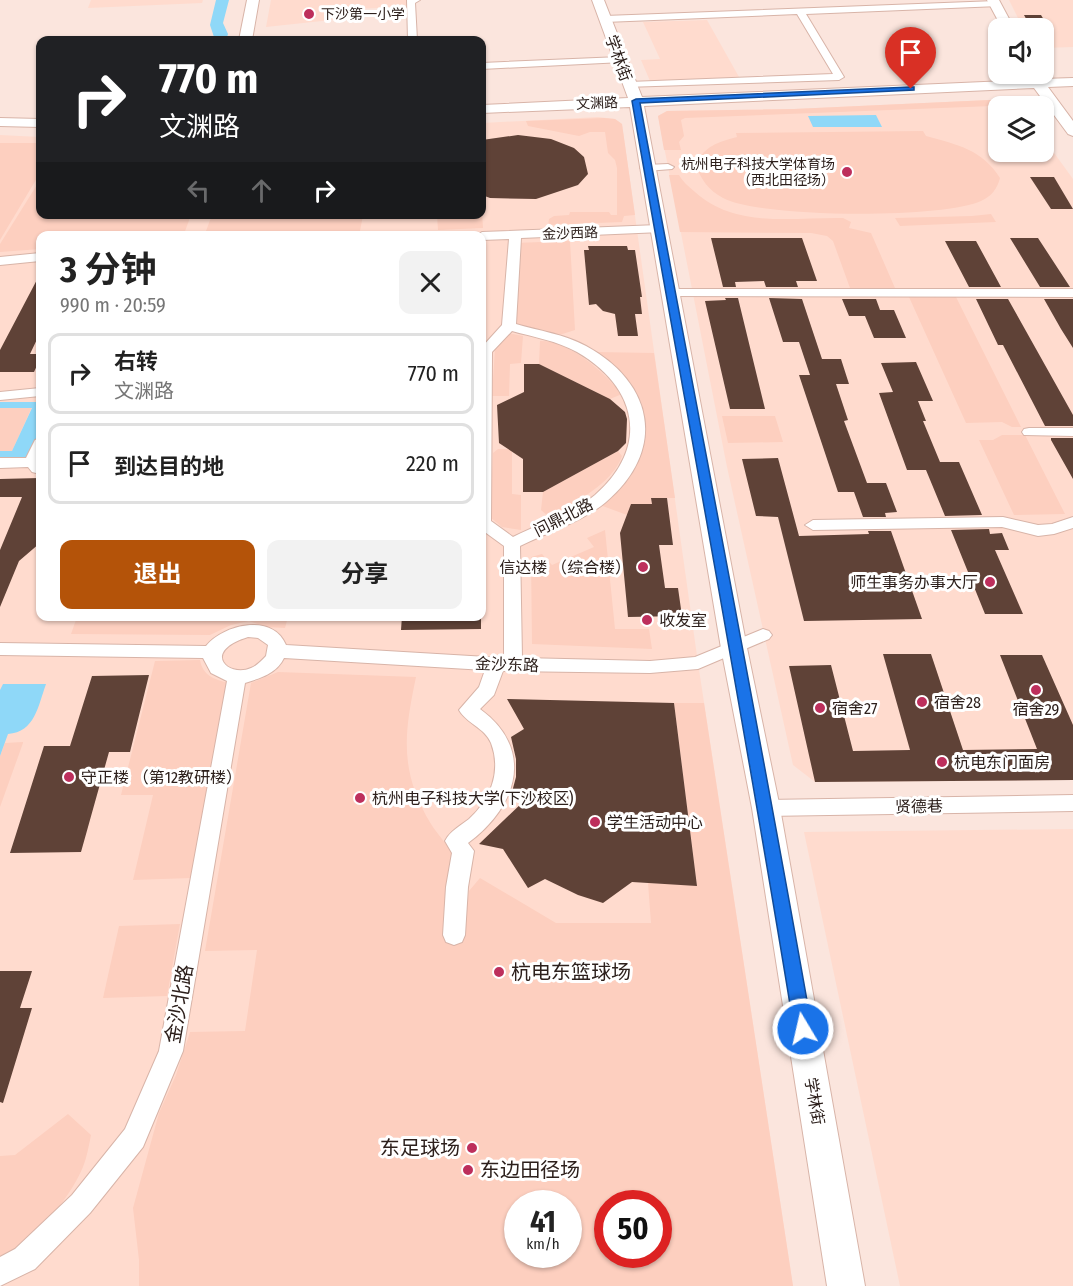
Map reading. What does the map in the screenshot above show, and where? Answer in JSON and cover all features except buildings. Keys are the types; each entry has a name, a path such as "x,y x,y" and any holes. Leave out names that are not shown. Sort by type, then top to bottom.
{"main road":[{"path":"246,36 253,0"},
{"name":"学林街","path":"598,0 657,168 658,229 734,648 766,808 846,1286"},
{"path":"991,2 997,18"},
{"path":"991,2 1001,18"},
{"name":"文渊路","path":"486,109 632,93 988,80"},
{"name":"文渊路","path":"1054,80 1073,82"},
{"path":"1033,84 1073,131"},
{"path":"1054,120 1073,146"},
{"path":"0,122 36,123"}],"street":[{"path":"413,36 411,0 416,0"},
{"path":"605,19 991,2"},
{"path":"632,93 838,77 800,11"},
{"path":"486,66 620,60"},
{"name":"金沙西路","path":"486,236 658,229"},
{"path":"486,350 509,326 515,235"},
{"path":"0,261 36,257"},
{"path":"671,293 1073,293"},
{"name":"问鼎北路","path":"509,326 569,343 609,368 630,394 640,430 638,446 626,469 595,502 512,544"},
{"path":"0,396 36,392"},
{"path":"1029,432 1073,432"},
{"path":"0,463 36,466"},
{"path":"813,525 1003,522 1029,530 1055,531 1073,522"},
{"path":"454,935 457,887 463,851 455,841 477,826 488,814 499,797 505,764 500,740 489,726 468,710 487,690 505,665 514,591 512,544 486,525"},
{"path":"247,631 266,634 277,644 278,651 269,666 260,672 237,677 218,670 213,664 213,652 219,642 227,636 247,631"},
{"name":"金沙东路","path":"278,651 505,665 650,667 699,663 763,635"},
{"path":"0,649 213,652"},
{"name":"金沙北路","path":"0,1272 25,1259 81,1204 134,1138 171,1052 237,677"},
{"name":"贤德巷","path":"766,808 1073,803"}],"shaded area":[{"path":"91,0 203,0 202,3 88,8"},
{"name":"下沙第一小学","path":"271,0 406,0 409,7 351,9 350,18 266,27"},
{"path":"1009,0 1073,0 1073,47 1054,48 1054,18 1018,18"},
{"path":"707,20 739,77 650,81 641,60 660,59 643,22"},
{"path":"988,100 988,162 1054,162 1054,153 1073,179 1073,780 815,782 793,765 727,467 658,116 667,111 794,109"},
{"path":"988,100 988,106 685,118 681,120 684,136 679,142 681,150 664,150 658,116 667,111 794,109"},
{"name":"杭州电子科技大学(下沙校区)","path":"598,117 615,119 622,124 698,663 793,1286 0,1286 0,135 36,137 36,219 486,219 486,123"},
{"path":"615,119 622,124 635,215 624,216 622,222 548,225 549,219 554,216 569,215 570,212 609,212 611,215 617,215 617,168 615,160 608,153 605,132 590,132 579,136 528,126 526,121"},
{"name":"杭州电子科技大学体育场 （西北田径场）","path":"923,131 926,136 958,145 985,161 1000,178 993,192 981,201 960,207 930,211 851,214 773,209 743,205 723,198 706,184 695,164 708,149 737,137 736,133"},
{"path":"0,143 36,143 36,180 0,240"},
{"path":"669,175 679,175 695,192 711,204 728,212 785,219 843,218 851,222 849,228 871,233 895,288 850,288 833,241 827,236 811,233 680,232"},
{"path":"36,186 36,219 190,219 185,231 36,231 36,249 0,252 0,244"},
{"path":"991,214 996,222 900,226 895,218 972,216"},
{"path":"210,219 362,219 360,231 206,231"},
{"path":"437,219 482,219 483,228 438,230"},
{"path":"570,241 575,330 553,337 509,326 514,243"},
{"path":"909,297 956,297 1021,427 1012,427 1002,422 966,423"},
{"path":"508,333 523,336 521,363 510,364 509,396 492,396 495,348"},
{"path":"540,341 563,346 586,359 622,394 610,399 539,364"},
{"path":"594,352 654,353 675,498 651,498 652,504 627,515 600,505 636,462 642,450 644,425 638,401 625,378"},
{"path":"32,407 12,451 0,451 0,408"},
{"path":"722,416 775,416 783,442 728,443"},
{"path":"1002,435 1025,435 1065,514 1014,515 979,440 993,440"},
{"path":"498,449 512,449 512,494 521,495 521,530 502,527 490,517 493,453"},
{"path":"618,451 622,456 617,466 591,492 548,516 541,510 543,492"},
{"path":"605,530 615,629 649,629 652,649 532,644 531,557 542,554 552,565 594,547 587,538"},
{"path":"75,621 249,621 231,625 210,635 71,634"},
{"path":"249,621 287,621 285,628 266,627"},
{"path":"200,660 206,673 228,683 191,878 133,880 153,795 121,795 155,661"},
{"path":"278,672 416,677 407,735 409,769 413,787 421,805 431,824 455,858 461,878 466,917 469,891 480,878 556,923 651,923 648,883 697,885 674,703 704,703 793,1286 139,1286 139,1260 133,1208 159,1113 176,1075 190,1032 245,1031 257,950 205,951 251,683"},
{"path":"23,742 0,807 0,756 5,743"},
{"path":"1073,829 1073,1286 900,1286 804,832"},
{"path":"180,924 167,996 103,998 119,926"},
{"path":"68,1114 91,1135 83,1167 68,1195 48,1219 0,1259 0,1156 15,1155"}],"water":[{"path":"216,0 229,0 223,23 227,36 214,36 210,25"},
{"path":"876,115 882,127 813,127 808,116"},
{"path":"0,402 36,402 36,441 29,458 0,459 0,451 12,451 32,408 0,408"},
{"path":"3,684 46,684 38,709 30,723 17,732 8,734 0,756 0,690"}],"place":[{"name":"下沙第一小学","path":"309,14"},
{"name":"杭州电子科技大学体育场 （西北田径场）","path":"847,172"},
{"name":"信达楼 （综合楼）","path":"643,567"},
{"name":"师生事务办事大厅","path":"990,582"},
{"name":"收发室","path":"647,620"},
{"name":"宿舍29","path":"1036,690"},
{"name":"宿舍28","path":"922,702"},
{"name":"宿舍27","path":"820,708"},
{"name":"杭电东门面房","path":"942,762"},
{"name":"守正楼 （第12教研楼）","path":"69,777"},
{"name":"杭州电子科技大学(下沙校区)","path":"360,798"},
{"name":"学生活动中心","path":"595,822"},
{"name":"杭电东篮球场","path":"499,972"},
{"name":"东足球场","path":"472,1148"},
{"name":"东边田径场","path":"468,1170"}],"route":[{"path":"803,1029 766,808 734,648 671,293 646,168 636,101 911,89"}]}
